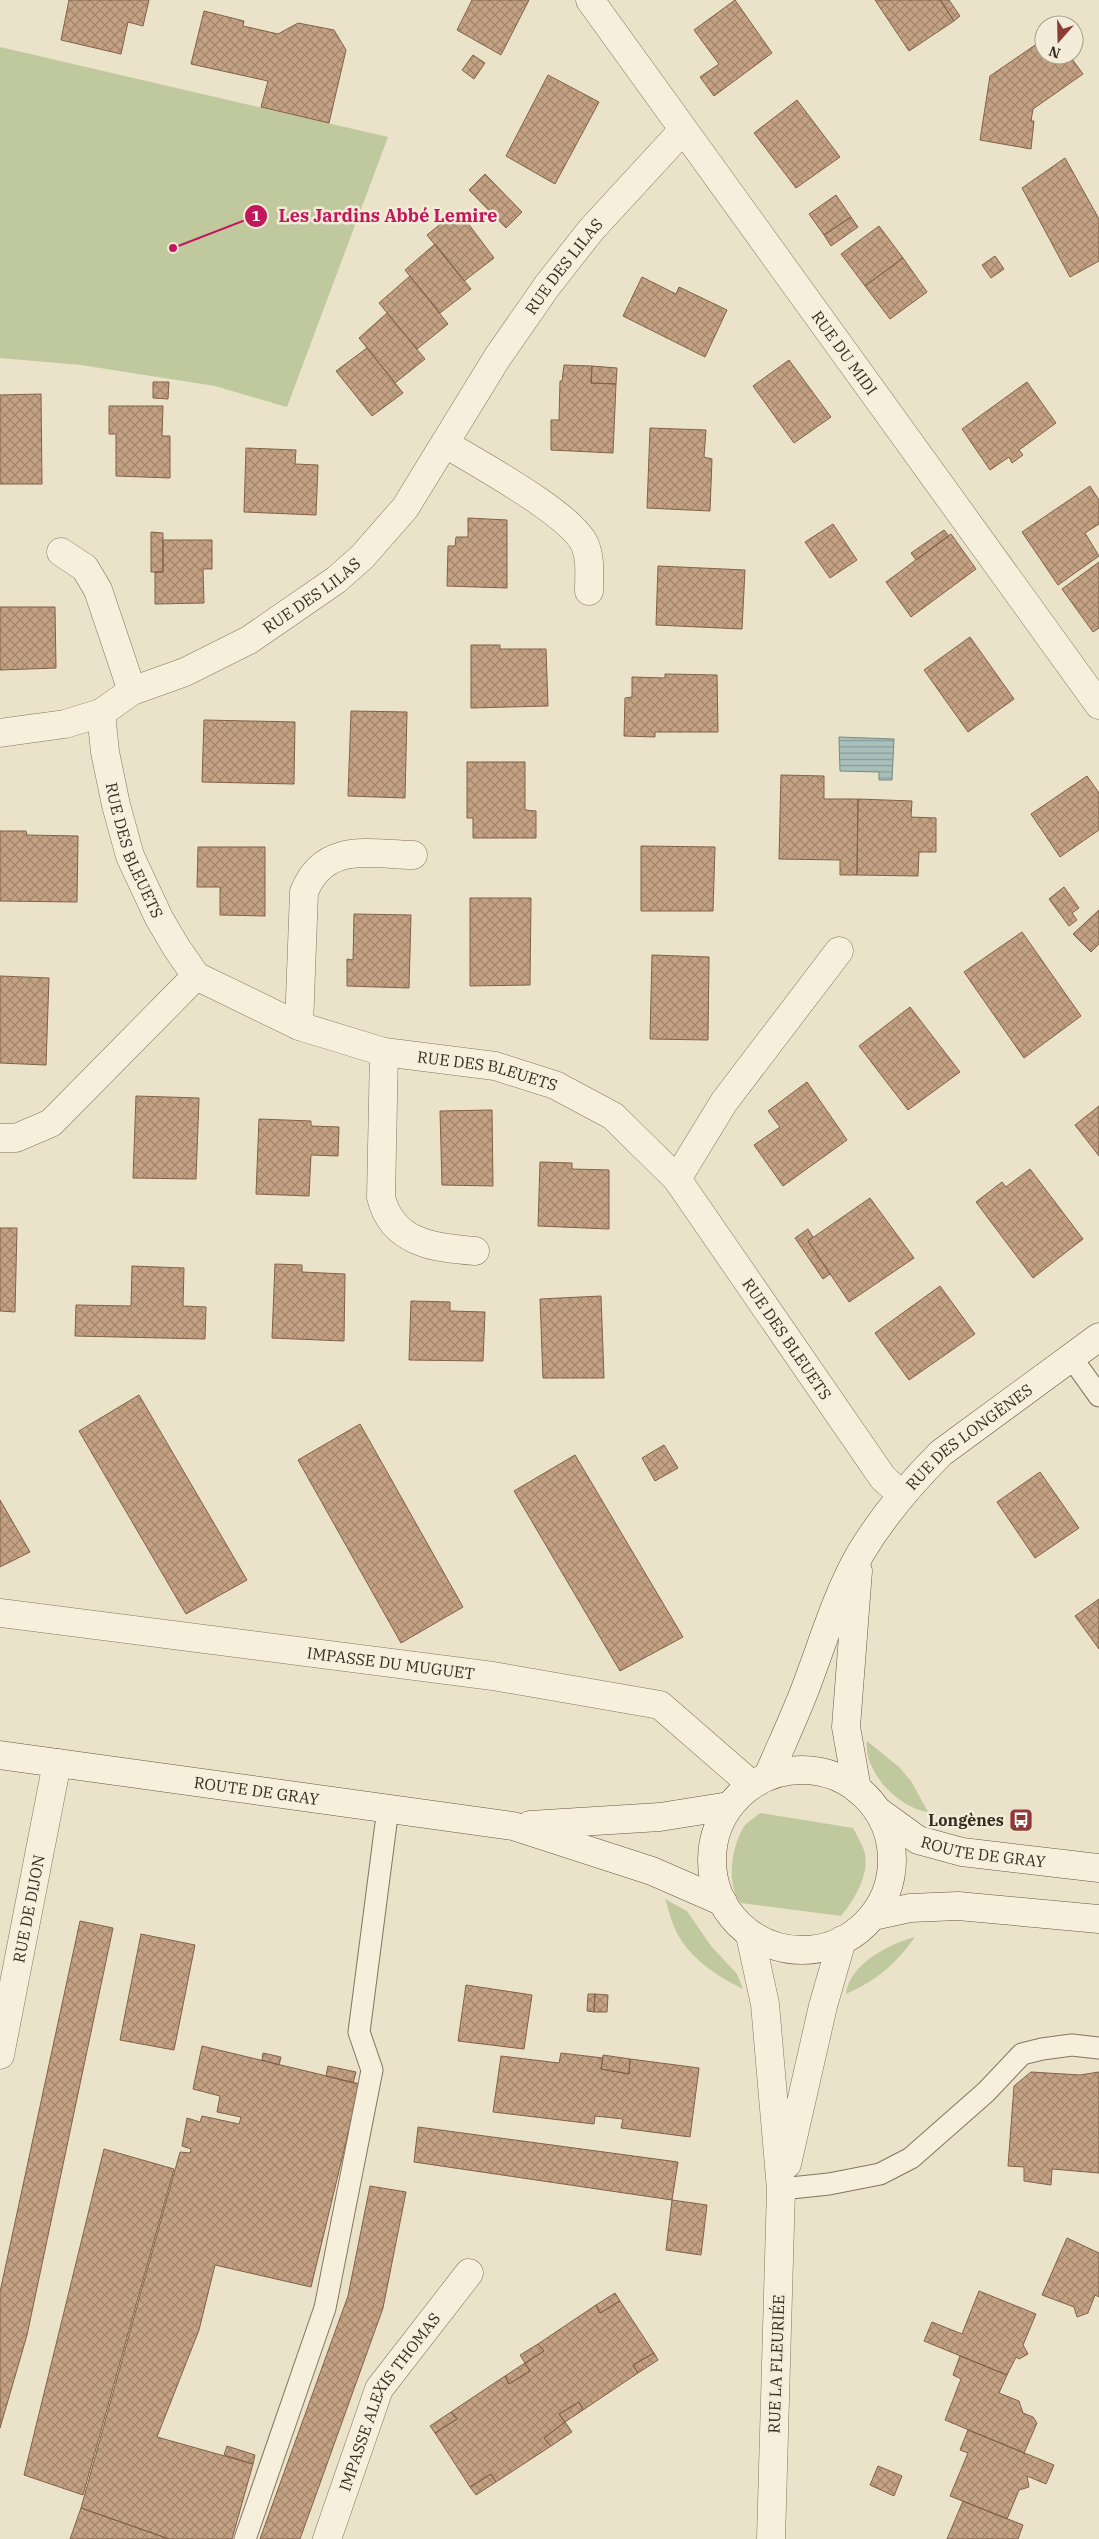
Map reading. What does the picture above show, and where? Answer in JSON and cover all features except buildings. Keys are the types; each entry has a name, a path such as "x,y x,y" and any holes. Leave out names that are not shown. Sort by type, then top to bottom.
{"street":[{"name":"RUE DU MIDI","path":"590,0 1099,705"},
{"name":"RUE DES LILAS","path":"0,732 65,724 100,713 132,691 185,672 248,640 336,580 362,557 405,508 497,358 547,286 591,230 683,130"},
{"path":"446,444 564,519 584,544 590,561 588,591"},
{"path":"61,552 85,568 98,590 132,691"},
{"name":"RUE DES BLEUETS","path":"100,713 104,752 130,856 159,918 196,976 299,1026 384,1052 495,1066 555,1086 613,1116 677,1179 883,1478 902,1495"},
{"path":"299,1026 304,892 310,877 325,863 346,854 413,854"},
{"path":"677,1179 724,1102 839,952"},
{"path":"0,1138 16,1138 51,1123 196,976"},
{"path":"384,1052 380,1197 384,1211 396,1227 414,1240 441,1249 475,1251"},
{"name":"RUE DES LONGÈNES","path":"760,1780 804,1692 830,1618 860,1555 902,1495 942,1453 1099,1337"},
{"path":"857,1789 846,1727 860,1555"},
{"name":"IMPASSE DU MUGUET","path":"0,1614 493,1676 660,1705 760,1780"},
{"name":"ROUTE DE GRAY","path":"0,1755 513,1826 645,1868 723,1902"},
{"name":"RUE DE DIJON","path":"0,2055 56,1763"},
{"path":"799,1770 830,1774 857,1789 878,1811 892,1847 888,1888 874,1916 856,1933 827,1948 796,1951 780,1948 750,1935 732,1918 716,1890 711,1851 729,1806 760,1780 799,1770"},
{"name":"ROUTE DE GRAY","path":"513,1826 660,1817 729,1806"},
{"name":"ROUTE DE GRAY","path":"878,1811 918,1840 962,1852 1099,1868"},
{"path":"874,1916 910,1908 958,1906 1099,1919"},
{"name":"RUE LA FLEURIÉE","path":"750,1935 765,2004 781,2190 771,2539"},
{"name":"RUE LA FLEURIÉE","path":"781,2190 823,2006 842,1940"},
{"name":"IMPASSE ALEXIS THOMAS","path":"327,2539 379,2389 469,2273"}],"lane":[{"path":"1071,1357 1099,1396"},
{"path":"245,2539 325,2308 372,2070 359,2032 388,1808"},
{"path":"781,2190 829,2184 880,2174 911,2158 986,2092 1022,2054 1072,2045 1099,2048"}],"green space":[{"path":"0,47 388,137 287,407 215,386 81,365 0,358"},
{"path":"867,1741 899,1767 911,1781 928,1812 919,1810 902,1801 879,1779 869,1761"},
{"path":"760,1813 853,1828 865,1854 865,1871 851,1903 841,1916 741,1903 733,1885 732,1864 734,1853 740,1833 745,1825"},
{"path":"665,1899 687,1911 711,1946 737,1974 743,1989 707,1967 684,1944 672,1922"},
{"path":"915,1937 885,1971 846,1994 854,1974 862,1965 882,1950"}],"water":[{"path":"839,737 894,739 892,780 879,780 879,772 840,771"}],"place":[{"name":"Les Jardins Abbé Lemire","path":"173,248"},
{"name":"Longènes","path":"1021,1820"}]}
